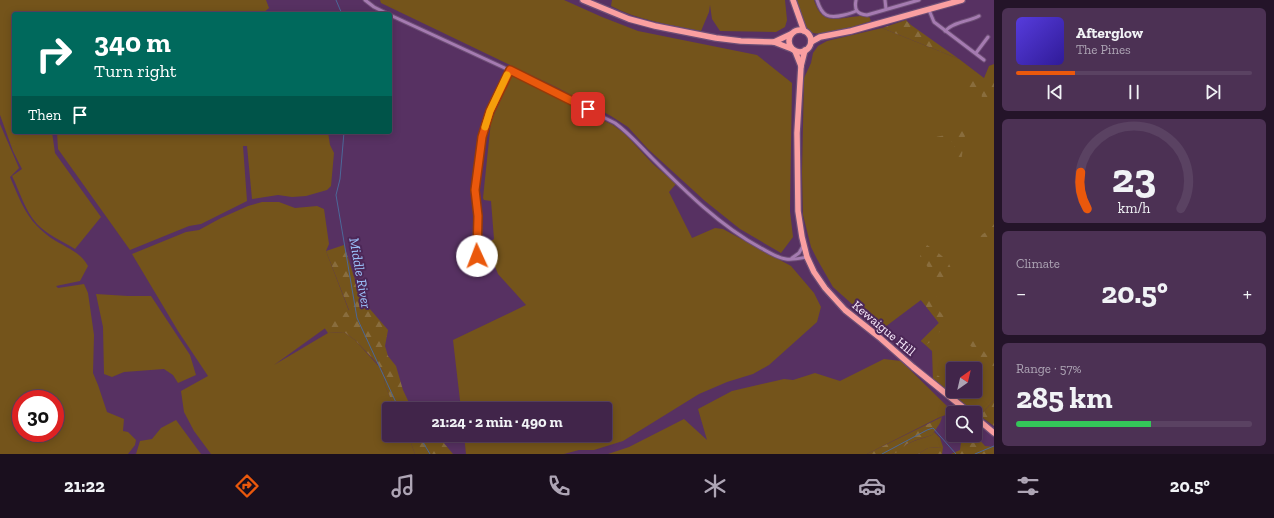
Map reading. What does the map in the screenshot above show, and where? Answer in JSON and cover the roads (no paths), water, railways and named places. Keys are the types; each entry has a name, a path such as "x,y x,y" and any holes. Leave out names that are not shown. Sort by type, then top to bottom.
{"highway":[{"path":"583,0 628,19 655,26 687,33 740,41 774,42 799,52 805,50 809,47 811,42 820,37 851,31 962,0"},
{"path":"793,0 798,16 811,42"},
{"path":"798,16 789,42 801,66"},
{"path":"774,42 793,33 806,32 820,37"},
{"path":"801,66 805,50"},
{"name":"Kewaigue Hill","path":"801,66 797,132 798,211 804,244 814,272 825,288 844,310 879,337 961,406"},
{"path":"982,423 994,433"}],"street":[{"path":"365,0 374,7 385,12"},
{"path":"817,0 821,11 828,16 836,17 856,11"},
{"path":"856,0 856,11"},
{"path":"885,0 886,9"},
{"path":"856,11 867,15 919,0"},
{"path":"929,10 934,25 945,31 984,60"},
{"path":"392,15 510,70 615,122 627,131 652,158 696,200 731,230 744,239 779,257 791,259 808,257"},
{"path":"945,31 951,25 970,21 979,16"},
{"path":"970,21 971,25"},
{"path":"976,53 988,37"},
{"path":"477,256 478,216 475,190 482,137 490,111 510,70"},
{"path":"791,259 800,253 804,244"}],"waterway":[{"name":"Middle River","path":"336,0 341,12"},
{"name":"Middle River","path":"344,134 340,179 336,195 357,318 396,402"},
{"path":"882,454 933,428 956,454"},
{"name":"Middle River","path":"422,442 430,454"},
{"name":"Middle River","path":"975,454 994,446"}]}
